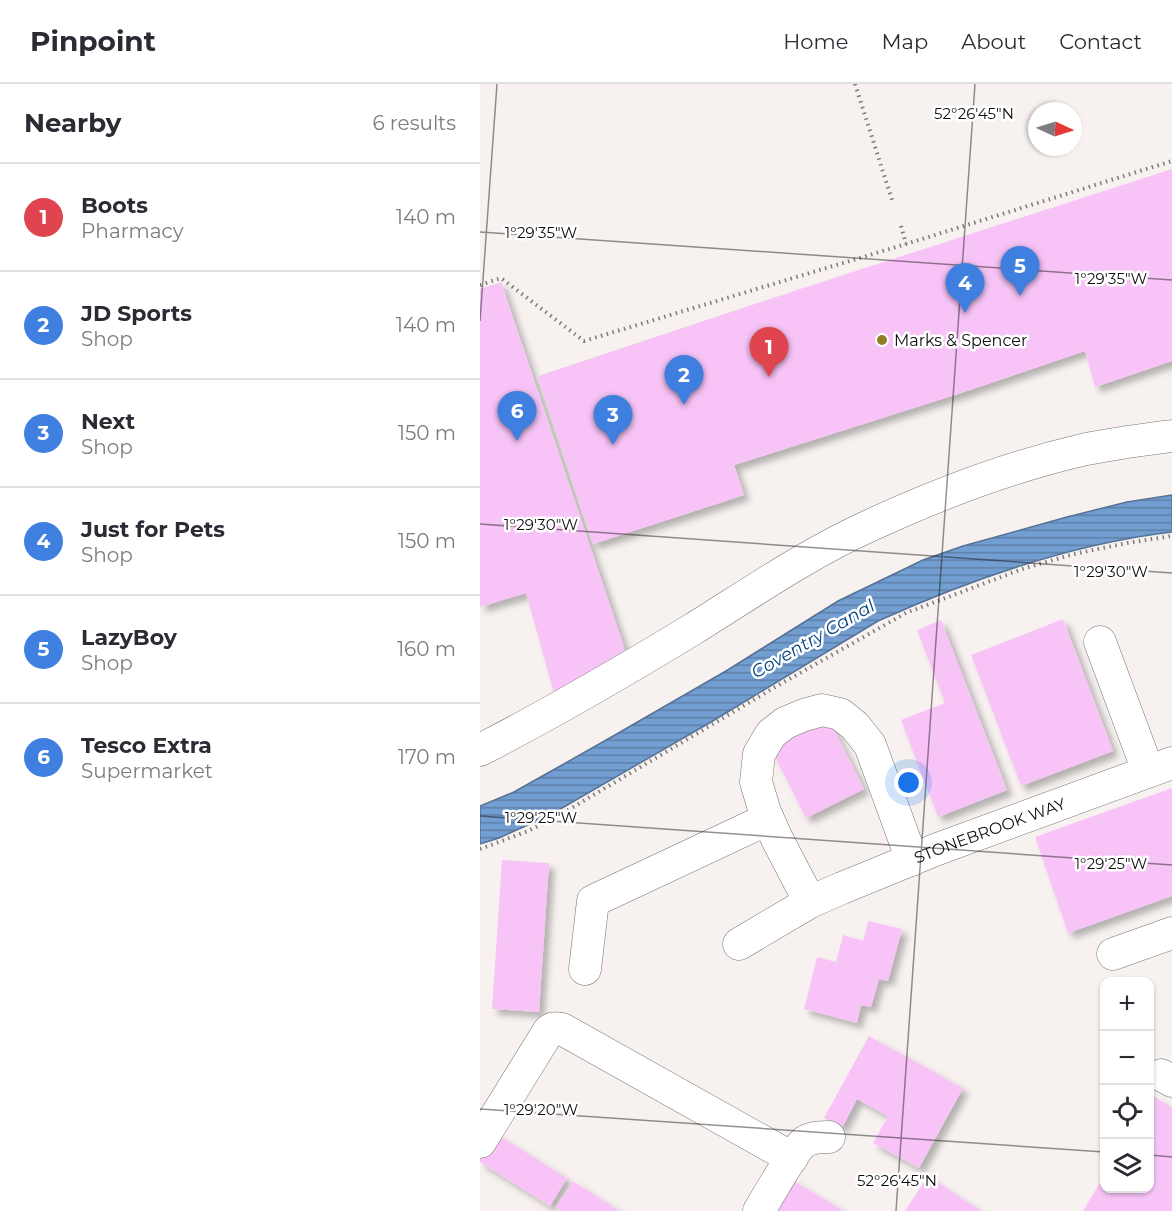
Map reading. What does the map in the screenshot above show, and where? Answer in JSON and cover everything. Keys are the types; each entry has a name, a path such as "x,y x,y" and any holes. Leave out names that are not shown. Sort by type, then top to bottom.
{"street":[{"path":"480,750 558,708 777,576 868,526 948,493 1038,462 1080,451 1172,436"},
{"path":"1100,642 1160,767"},
{"path":"810,902 773,829 756,782 759,754 771,734 785,723 804,715 822,710 840,714 855,726 870,745 912,860"},
{"name":"STONEBROOK WAY","path":"739,944 810,902 912,860 1160,767"},
{"path":"585,969 593,901 773,829"},
{"path":"1113,954 1172,933"},
{"path":"480,1142 548,1032 556,1028 562,1029 792,1158"},
{"path":"759,1211 804,1141 817,1137 829,1137"}],"path":[{"path":"855,84 893,203"},
{"path":"480,285 501,278 584,341 1172,161"},
{"path":"901,226 906,244"},
{"path":"480,849 528,831 566,811 777,686 906,613 1023,569 1074,554 1172,536"}],"water":[{"name":"Coventry Canal","path":"1172,495 1172,532 1096,545 1022,565 949,591 878,621 711,722 550,815 480,844 480,806 514,792 608,739 726,671 838,601 923,560 963,546 1127,502"}],"building":[{"path":"1172,169 1172,361 1095,387 1085,351 734,465 744,495 593,544 538,376"},
{"path":"501,282 625,650 555,697 526,593 480,607 480,289"},
{"path":"1063,619 1113,751 1021,786 971,655"},
{"path":"941,620 1007,790 938,817 901,720 945,703 917,630"},
{"path":"828,718 864,789 806,818 770,747"},
{"path":"1172,788 1172,896 1068,933 1035,837"},
{"path":"502,860 549,863 539,1012 492,1009"},
{"path":"868,921 902,929 888,981 879,979 871,1007 861,1005 857,1023 804,1009 817,957 836,962 843,935 863,941"},
{"path":"869,1036 963,1088 919,1168 873,1143 888,1116 857,1099 842,1128 824,1118"},
{"path":"1154,1096 1172,1108 1172,1211 1083,1211 1100,1183 1100,1193 1154,1193"},
{"path":"495,1133 567,1178 550,1206 480,1162 480,1158"},
{"path":"928,1176 981,1211 905,1211"},
{"path":"791,1179 844,1211 772,1211"},
{"path":"573,1181 620,1211 563,1211 556,1207"}],"place":[{"name":"LazyBoy","path":"1020,296"},
{"name":"Just for Pets","path":"965,313"},
{"name":"Marks & Spencer","path":"882,340"},
{"name":"Boots","path":"769,377"},
{"name":"JD Sports","path":"684,405"},
{"name":"Tesco Extra","path":"517,441"},
{"name":"Next","path":"613,445"}]}
